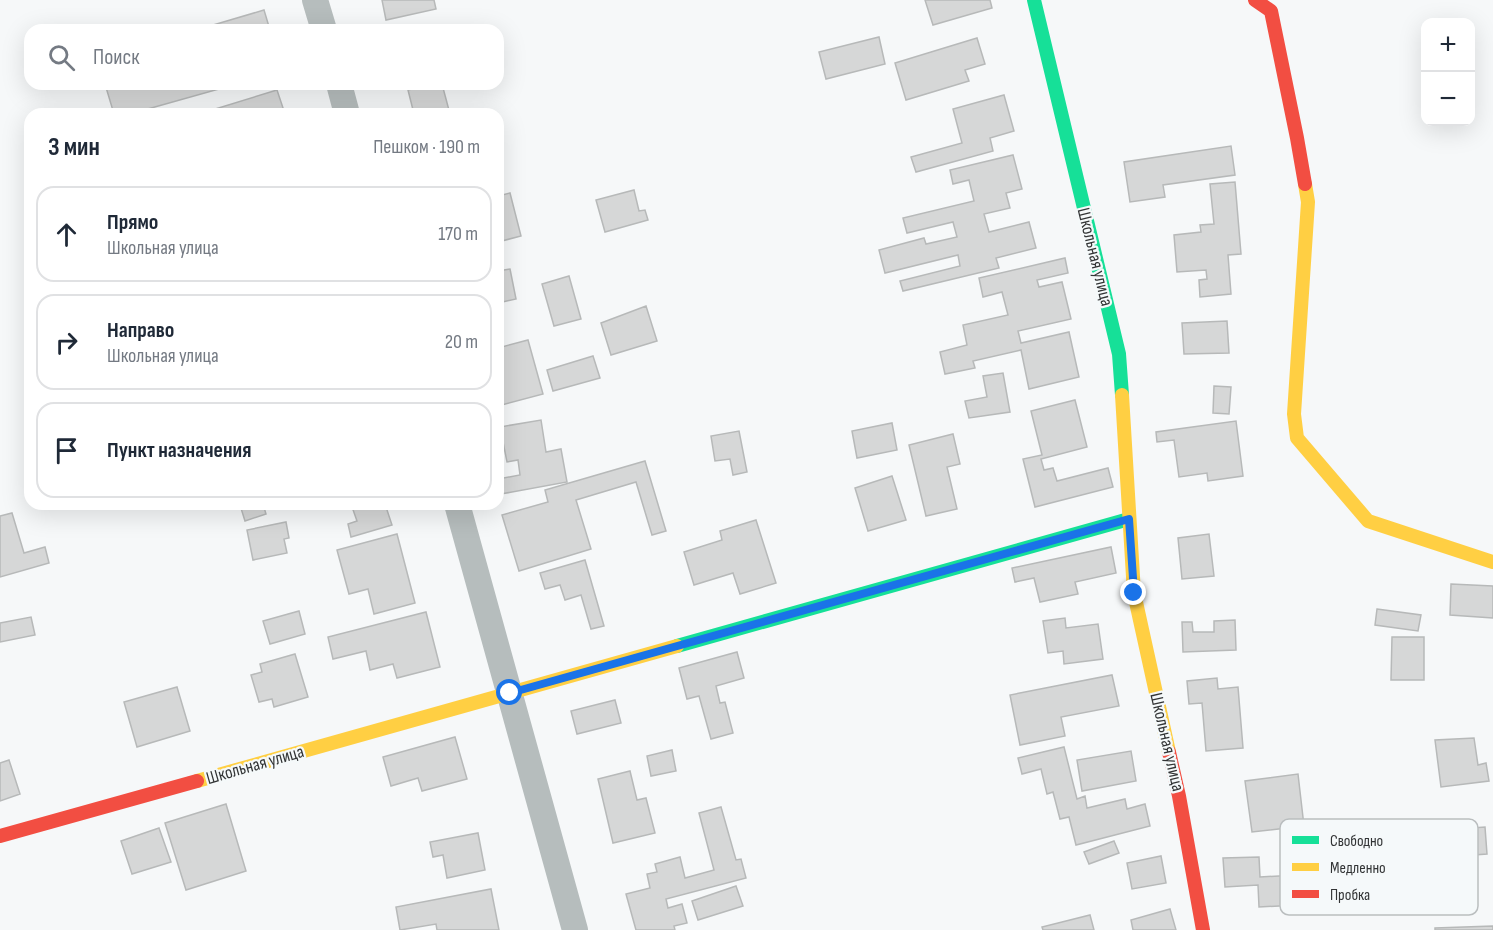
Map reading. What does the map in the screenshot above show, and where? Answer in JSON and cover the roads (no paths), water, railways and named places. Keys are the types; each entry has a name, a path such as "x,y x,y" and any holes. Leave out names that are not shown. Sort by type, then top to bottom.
{"street":[{"path":"315,0 322,24"},
{"name":"Школьная улица","path":"1034,0 1119,354 1134,593 1179,796 1203,930"},
{"path":"1255,0 1271,11 1298,138 1308,202 1294,414 1296,438 1368,520 1493,562"},
{"path":"341,90 345,108"},
{"path":"459,510 575,930"},
{"name":"Школьная улица","path":"0,836 1129,519"}]}
